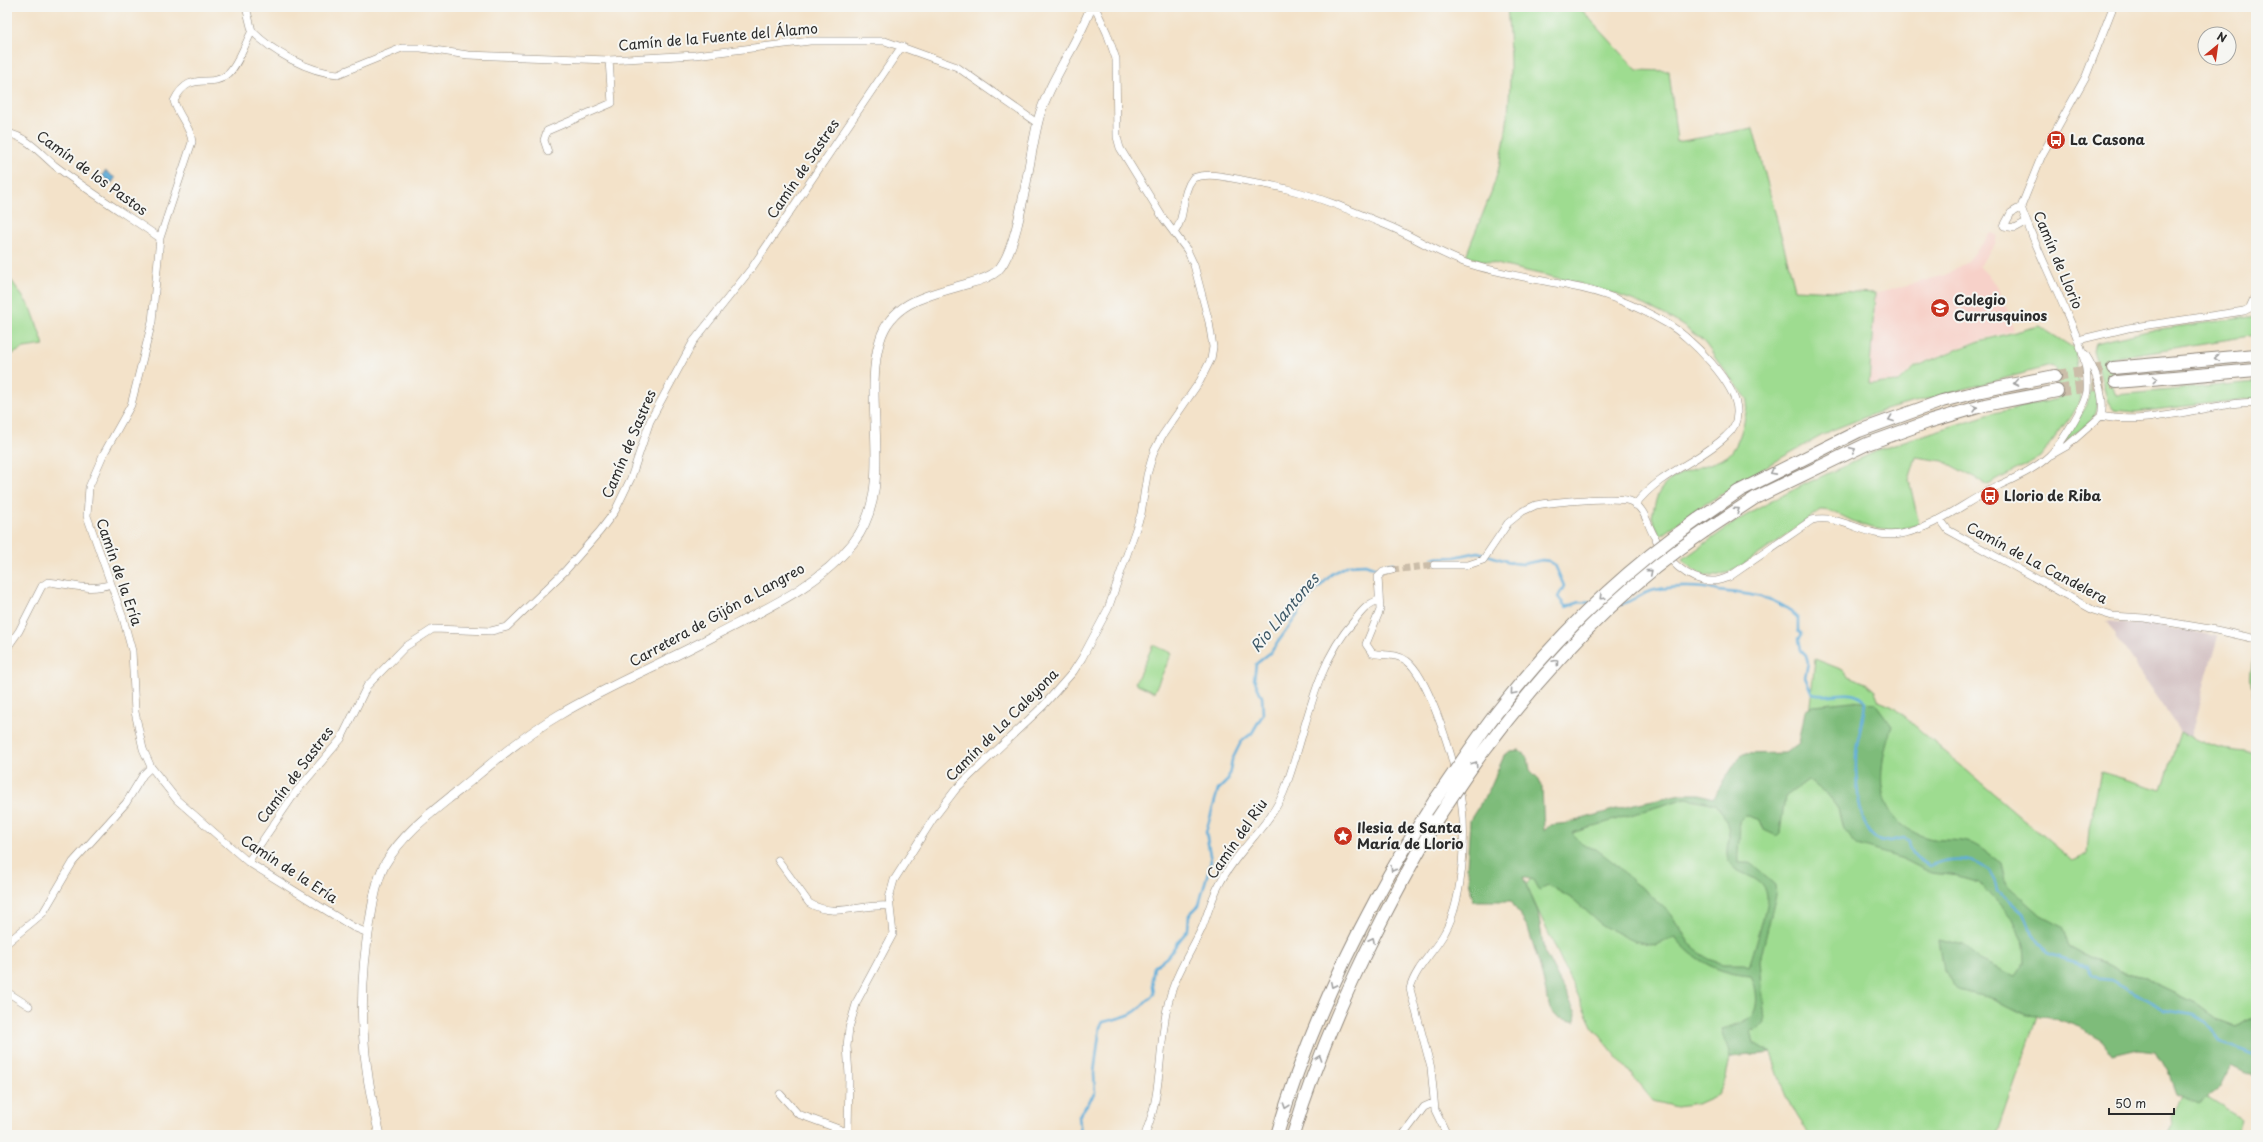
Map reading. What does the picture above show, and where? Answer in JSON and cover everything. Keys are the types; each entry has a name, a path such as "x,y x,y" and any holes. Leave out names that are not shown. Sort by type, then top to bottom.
{"highway":[{"path":"2114,368 2256,355"},
{"path":"2116,382 2256,370"},
{"path":"1277,1135 1308,1043 1326,998 1377,896 1435,800 1498,711 1550,648 1632,569 1697,520 1739,491 1859,431 1942,401 1981,391 2055,376"},
{"path":"1293,1135 1322,1049 1341,1004 1390,901 1437,819 1488,744 1562,655 1631,588 1672,554 1755,498 1867,444 1928,422 1985,405 2057,391"}],"street":[{"path":"246,7 252,31"},
{"name":"Carretera de Gijón a Langreo","path":"380,1135 365,1070 362,1028 368,933 374,896 383,868 399,842 439,806 518,743 559,715 663,663 814,580 856,540 869,516 875,487 876,365 882,334 887,324 901,308 918,298 980,280 997,270 1009,252 1016,229 1037,123 1048,93 1072,50 1091,7"},
{"name":"Camín de La Caleyona","path":"848,1134 849,1075 847,1046 849,1028 860,995 893,934 894,928 889,906 890,891 894,880 933,819 956,789 1043,706 1073,672 1104,620 1141,514 1147,475 1154,451 1162,436 1204,375 1211,359 1213,347 1209,322 1194,265 1187,250 1174,233 1120,148 1118,137 1116,59 1108,33 1095,7"},
{"name":"Camín de Llorio","path":"2049,456 2080,412 2087,393 2086,366 2078,340 2021,208 2042,155 2084,82 2113,7"},
{"name":"Camín de la Fuente del Álamo","path":"252,31 263,42 298,62 327,73 338,74 402,48 421,48 468,55 608,60 694,55 810,41 885,41 957,67 1037,123"},
{"name":"Camín de la Ería","path":"252,31 229,74 219,80 198,80 186,85 178,92 174,101 177,112 191,133 192,142 160,238 152,322 131,405 103,455 89,487 86,516 111,584 132,651 135,712 142,749 151,767 177,800 248,862 353,927 368,933"},
{"name":"Camín de Sastres","path":"248,862 295,793 341,740 366,686 405,647 433,629 491,631 507,627 565,571 600,532 615,511 631,478 650,421 693,342 751,269 902,46"},
{"path":"548,152 544,140 547,130 612,103 608,60"},
{"name":"Camín de los Pastos","path":"7,133 18,135 54,164 160,238"},
{"path":"1174,233 1182,217 1188,184 1199,176 1208,175 1286,189 1391,227 1467,263 1514,276 1572,286 1616,299 1644,311 1677,329 1693,342 1710,361 1731,392 1737,411 1736,420 1727,435 1654,484 1635,504 1630,501 1616,499 1536,505 1524,510 1508,523 1487,554 1476,563 1468,565 1434,565"},
{"path":"2021,208 2011,213 2004,226 2015,228 2026,222"},
{"path":"2078,340 2128,328 2244,311 2250,308 2256,295"},
{"name":"Camín de Llorio","path":"1635,504 1640,508 1665,554 1677,566 1701,580 1715,581 1729,577 1812,520 1822,518 1836,520 1870,533 1885,535 1912,532 1927,527 2020,475 2067,446 2101,416 2103,411 2100,392 2092,364 2081,350"},
{"path":"2101,416 2112,418 2156,416 2234,404 2256,403"},
{"name":"Camín de La Candelera","path":"1940,519 1948,530 2104,614 2209,629 2256,639"},
{"path":"1392,570 1383,572 1378,577 1378,615 1366,644 1372,653 1402,658 1414,667 1420,677 1439,723 1453,764 1462,800 1464,821 1462,858 1458,892 1450,922 1433,951 1414,978 1410,989 1430,1063 1433,1104 1447,1135"},
{"path":"7,648 20,631 42,586 48,582 81,588 101,588 111,584"},
{"name":"Camín del Riu","path":"1144,1135 1154,1107 1166,1012 1179,973 1202,927 1220,883 1234,862 1257,835 1281,798 1312,698 1334,646 1343,632 1364,609 1373,602 1379,600"},
{"path":"7,943 43,913 73,862 126,803 143,775 151,767"},
{"path":"778,860 809,903 815,907 846,910 870,905 889,906"},
{"path":"7,992 29,1006"},
{"path":"780,1094 798,1114 848,1134"},
{"path":"1403,1135 1424,1108 1433,1104"}],"shaded area":[{"name":"Colegio Currusquinos","path":"1991,233 1997,235 1995,244 1979,266 1998,286 2014,330 1975,341 1914,366 1898,381 1870,383 1875,294 1945,275 1968,261"},
{"path":"2106,621 2163,626 2218,636 2190,737 2181,732"}],"green space":[{"path":"1507,7 1579,7 1637,70 1669,71 1677,142 1753,128 1795,289 1875,293 1869,384 1899,382 1915,367 1976,342 2039,326 2075,349 2081,399 2071,416 2040,457 1988,485 1943,461 1916,457 1909,480 1919,524 1895,530 1871,528 1834,512 1820,510 1782,538 1735,569 1711,576 1698,573 1691,568 1683,559 1738,520 1805,484 1888,446 1994,413 2057,399 2059,396 2055,368 2051,366 1881,411 1832,430 1770,464 1694,511 1660,536 1652,517 1658,494 1668,482 1676,477 1718,461 1731,453 1742,431 1748,400 1702,340 1676,322 1648,307 1619,295 1589,286 1466,256 1495,182 1503,151 1510,89 1510,48"},
{"path":"7,274 32,310 44,345 24,348 7,357"},
{"path":"2256,316 2256,335 2110,358 2110,366 2114,375 2111,381 2116,395 2256,382 2256,398 2136,412 2114,410 2108,402 2093,350 2095,343 2152,330"},
{"path":"2091,379 2098,401 2097,410 2087,424 2062,445 2087,405"},
{"path":"1153,645 1172,653 1154,692 1135,683"},
{"path":"2256,648 2256,707 2251,684 2251,671"},
{"path":"1815,659 1843,670 1848,676 1866,683 1875,691 1879,701 1893,707 2072,861 2087,854 2089,828 2101,772 2162,790 2181,732 2199,741 2226,750 2256,752 2256,1015 2237,1027 2219,1020 2199,1005 2161,987 2146,977 2119,972 2104,962 2089,958 2069,947 2038,1016 1997,1135 1811,1135 1797,1117 1786,1097 1771,1053 1730,1057 1726,1078 1717,1095 1697,1104 1677,1107 1653,1101 1592,1026 1526,885 1570,828 1686,798 1713,798 1744,754 1785,758 1802,745 1809,714"},
{"path":"1852,701 1875,703 1892,726 1883,759 1882,775 1883,791 1887,805 1895,818 1907,829 1925,837 1971,843 2001,863 2006,884 2041,915 2062,926 2069,947 2089,958 2104,962 2119,972 2146,977 2161,987 2199,1005 2219,1020 2237,1027 2256,1015 2256,1078 2231,1066 2219,1089 2199,1104 2176,1094 2168,1072 2156,1051 2138,1049 2113,1055 2102,1040 2079,1027 2052,1017 2026,1015 1994,999 1958,990 1944,970 1939,939 1964,945 1979,960 2015,976 2025,961 2024,944 2010,916 1979,882 1958,876 1931,873 1903,859 1858,845 1843,829 1838,809 1828,795 1808,780 1785,797 1780,833 1777,836 1764,830 1760,820 1745,815 1739,821 1740,831 1738,863 1750,863 1775,885 1776,895 1760,960 1765,1022 1759,1029 1751,1031 1754,1043 1771,1053 1730,1057 1722,1028 1747,1020 1754,1011 1756,1005 1756,993 1751,976 1729,973 1709,965 1691,953 1675,937 1655,945 1634,941 1603,926 1574,900 1548,885 1539,891 1533,880 1523,877 1538,912 1544,951 1576,1013 1575,1022 1557,1017 1550,1009 1539,963 1528,928 1511,901 1473,901 1467,867 1470,820 1489,790 1504,756 1510,751 1520,750 1528,758 1530,770 1539,779 1542,788 1544,831 1550,825 1568,823 1634,804 1681,794 1700,794 1713,798 1741,754 1785,753 1799,743 1805,711 1814,705","holes":["1686,798 1716,804 1728,826 1729,835 1727,853 1729,863 1737,870 1759,882 1765,889 1767,895 1763,919 1749,966 1744,964 1723,964 1708,959 1689,943 1674,917 1646,891 1633,882 1617,865 1596,849 1585,846 1572,833"]},
{"path":"2182,1096 2206,1097 2241,1119 2236,1135 2167,1135 2172,1126 2171,1117"}],"water":[{"path":"105,171 115,178 112,183 102,176"}],"waterway":[{"name":"Rio Llantones","path":"1432,558 1455,557 1478,552 1513,563 1523,564 1542,560 1549,561 1555,565 1564,586 1558,597 1566,607 1580,602 1591,603"},
{"name":"Rio Llantones","path":"1081,1135 1079,1116 1095,1093 1094,1073 1100,1027 1103,1022 1120,1018 1137,1011 1154,994 1152,980 1154,967 1167,957 1188,929 1189,915 1199,905 1211,861 1206,832 1218,790 1228,780 1232,760 1241,742 1252,733 1263,714 1262,697 1254,679 1256,664 1271,652 1310,597 1332,574 1348,565 1365,564 1376,568 1393,563"},
{"name":"Rio Llantones","path":"1620,605 1648,592 1663,588 1693,587 1761,597 1781,604 1790,610 1798,618 1798,631 1802,634 1799,639 1801,650 1806,655 1808,664 1805,677 1812,694 1853,694 1865,702 1857,744 1856,767 1858,797 1861,812 1872,835 1880,841 1904,838 1909,841 1913,853 1922,862 1930,866 1951,860 1972,862 1981,866 1989,872 1995,880 1998,891 2023,913 2029,928 2047,953 2086,966 2091,974 2101,979 2112,980 2165,1010 2193,1015 2206,1022 2221,1043 2256,1055"}],"tunnel":[{"path":"2055,376 2113,368"},
{"path":"2057,391 2116,382"},
{"path":"1392,570 1434,565"}],"place":[{"name":"La Casona","path":"2056,140"},
{"name":"Colegio Currusquinos","path":"1940,308"},
{"name":"Llorio de Riba","path":"1990,496"},
{"name":"Ilesia de Santa María de Llorio","path":"1343,836"}]}
